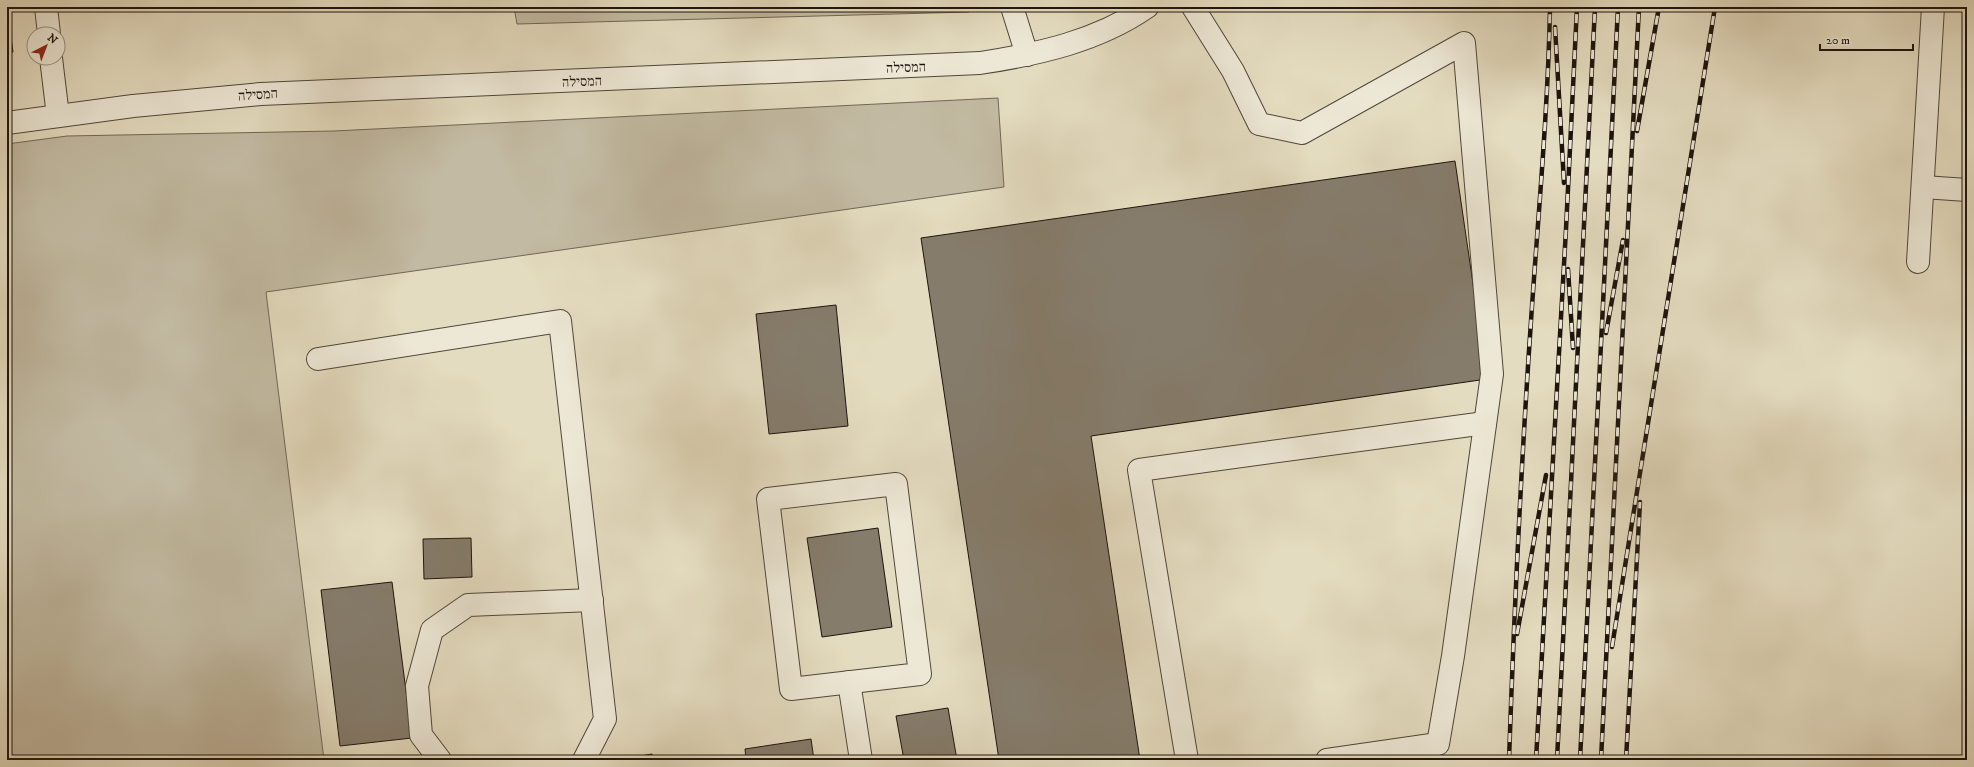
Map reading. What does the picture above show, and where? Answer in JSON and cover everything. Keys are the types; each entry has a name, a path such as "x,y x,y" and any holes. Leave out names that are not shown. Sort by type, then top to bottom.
{"street":[{"path":"46,7 48,26"},
{"path":"1012,7 1027,55"},
{"name":"המסילה","path":"7,123 133,106 261,94 957,66 1027,55 1074,43 1097,34 1148,7"},
{"path":"1193,7 1233,71 1260,124 1302,133 1464,43 1492,374 1453,656 1438,744 1327,760"},
{"path":"1918,262 1934,7"},
{"path":"53,66 58,116"},
{"path":"1923,187 1967,190"},
{"path":"318,359 560,321 605,719 584,760"},
{"path":"1187,760 1139,470 1485,423"},
{"path":"896,484 920,674 850,682 792,689 768,499 896,484"},
{"path":"440,760 421,735 417,686 432,630 468,605 592,600"},
{"path":"850,682 861,760"}],"shaded area":[{"path":"514,7 969,7 969,12 517,24"},
{"path":"998,98 1004,187 266,292 324,760 7,760 7,144 67,136 334,131"}],"building":[{"path":"7,9 13,52 7,53"},
{"path":"1455,161 1487,379 1091,436 1140,760 999,760 921,238"},
{"path":"836,305 848,426 769,434 756,314"},
{"path":"878,528 892,627 822,637 807,538"},
{"path":"471,538 472,577 424,579 423,539"},
{"path":"392,582 412,738 340,746 321,590"},
{"path":"948,708 957,760 904,760 896,716"},
{"path":"811,739 814,760 746,760 745,749"},
{"path":"652,754 653,760 616,760"}],"railway":[{"path":"1509,760 1521,486 1545,125 1550,7"},
{"path":"1536,760 1577,7"},
{"path":"1557,760 1595,7"},
{"path":"1580,760 1618,7"},
{"path":"1601,760 1639,7"},
{"path":"1637,131 1659,7"},
{"path":"1612,647 1715,7"},
{"path":"1555,27 1564,183"},
{"path":"1606,333 1623,240"},
{"path":"1568,269 1573,348"},
{"path":"1517,634 1546,475"},
{"path":"1626,760 1640,502"}]}
